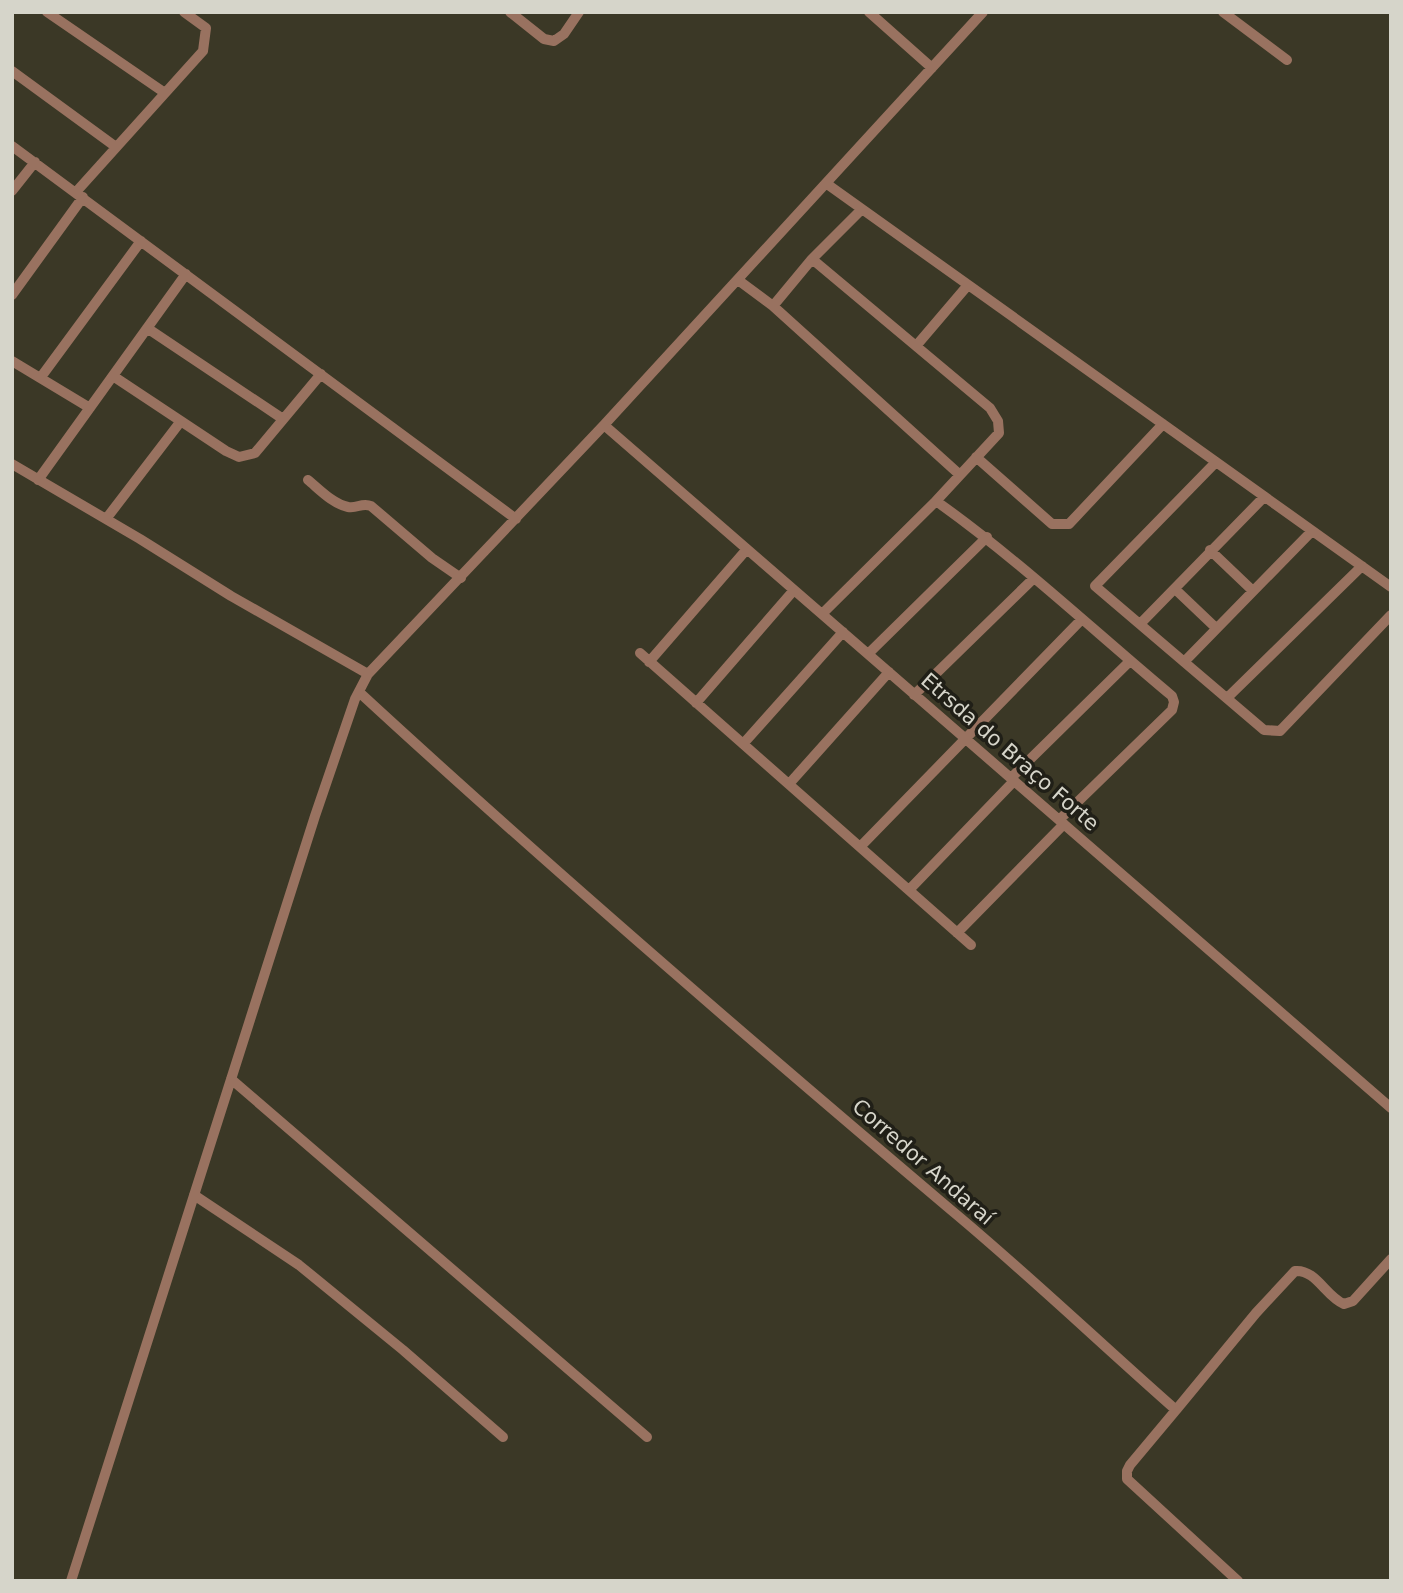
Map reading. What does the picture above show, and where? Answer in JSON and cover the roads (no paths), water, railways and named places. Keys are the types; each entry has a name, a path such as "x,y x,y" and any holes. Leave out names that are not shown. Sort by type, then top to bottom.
{"street":[{"path":"47,12 165,93"},
{"path":"12,295 79,195 116,148 203,51 206,28 197,16 184,12"},
{"path":"510,12 544,39 554,41 564,34 579,12"},
{"path":"869,12 932,68"},
{"path":"71,1581 315,816 359,692 368,674 604,425 983,12"},
{"path":"1223,12 1287,60"},
{"path":"12,71 116,148"},
{"path":"12,146 516,519"},
{"path":"12,191 35,162"},
{"path":"827,184 1391,587"},
{"path":"773,306 812,260 862,209"},
{"path":"41,377 141,241"},
{"path":"812,260 990,408 998,421 999,432 936,501 822,614"},
{"path":"38,480 186,274"},
{"path":"738,280 773,306 960,475"},
{"path":"916,346 968,285"},
{"path":"147,328 283,419"},
{"path":"12,361 90,408"},
{"path":"113,376 239,457 255,453 321,374"},
{"path":"106,519 181,421"},
{"path":"976,457 1052,524 1069,524 1163,424"},
{"name":"Etrsda do Braço Forte","path":"604,425 1391,1108"},
{"path":"1216,462 1095,586 1264,730 1280,731 1391,615"},
{"path":"12,464 231,596 368,674"},
{"path":"307,480 343,505 353,507 362,503 371,506 432,558 461,578"},
{"path":"1140,624 1264,497"},
{"path":"936,501 986,537 1172,696 1174,702 1172,710 1061,822 957,933"},
{"path":"1184,662 1312,530"},
{"path":"867,654 986,537"},
{"path":"649,662 747,549"},
{"path":"1210,550 1253,591"},
{"path":"1227,698 1362,566"},
{"path":"914,695 1033,579"},
{"path":"1175,589 1216,628"},
{"path":"696,703 794,590"},
{"path":"860,847 1082,620"},
{"path":"743,744 843,632"},
{"path":"640,653 971,945"},
{"path":"909,890 1130,661"},
{"path":"789,784 889,672"},
{"name":"Corredor Andaraí","path":"359,692 465,789 876,1148 953,1211 1176,1410"},
{"path":"231,1079 647,1437"},
{"path":"194,1195 299,1265 503,1437"},
{"path":"1238,1581 1127,1479 1127,1471 1256,1313 1295,1271 1305,1271 1344,1304 1353,1301 1391,1259"}]}
